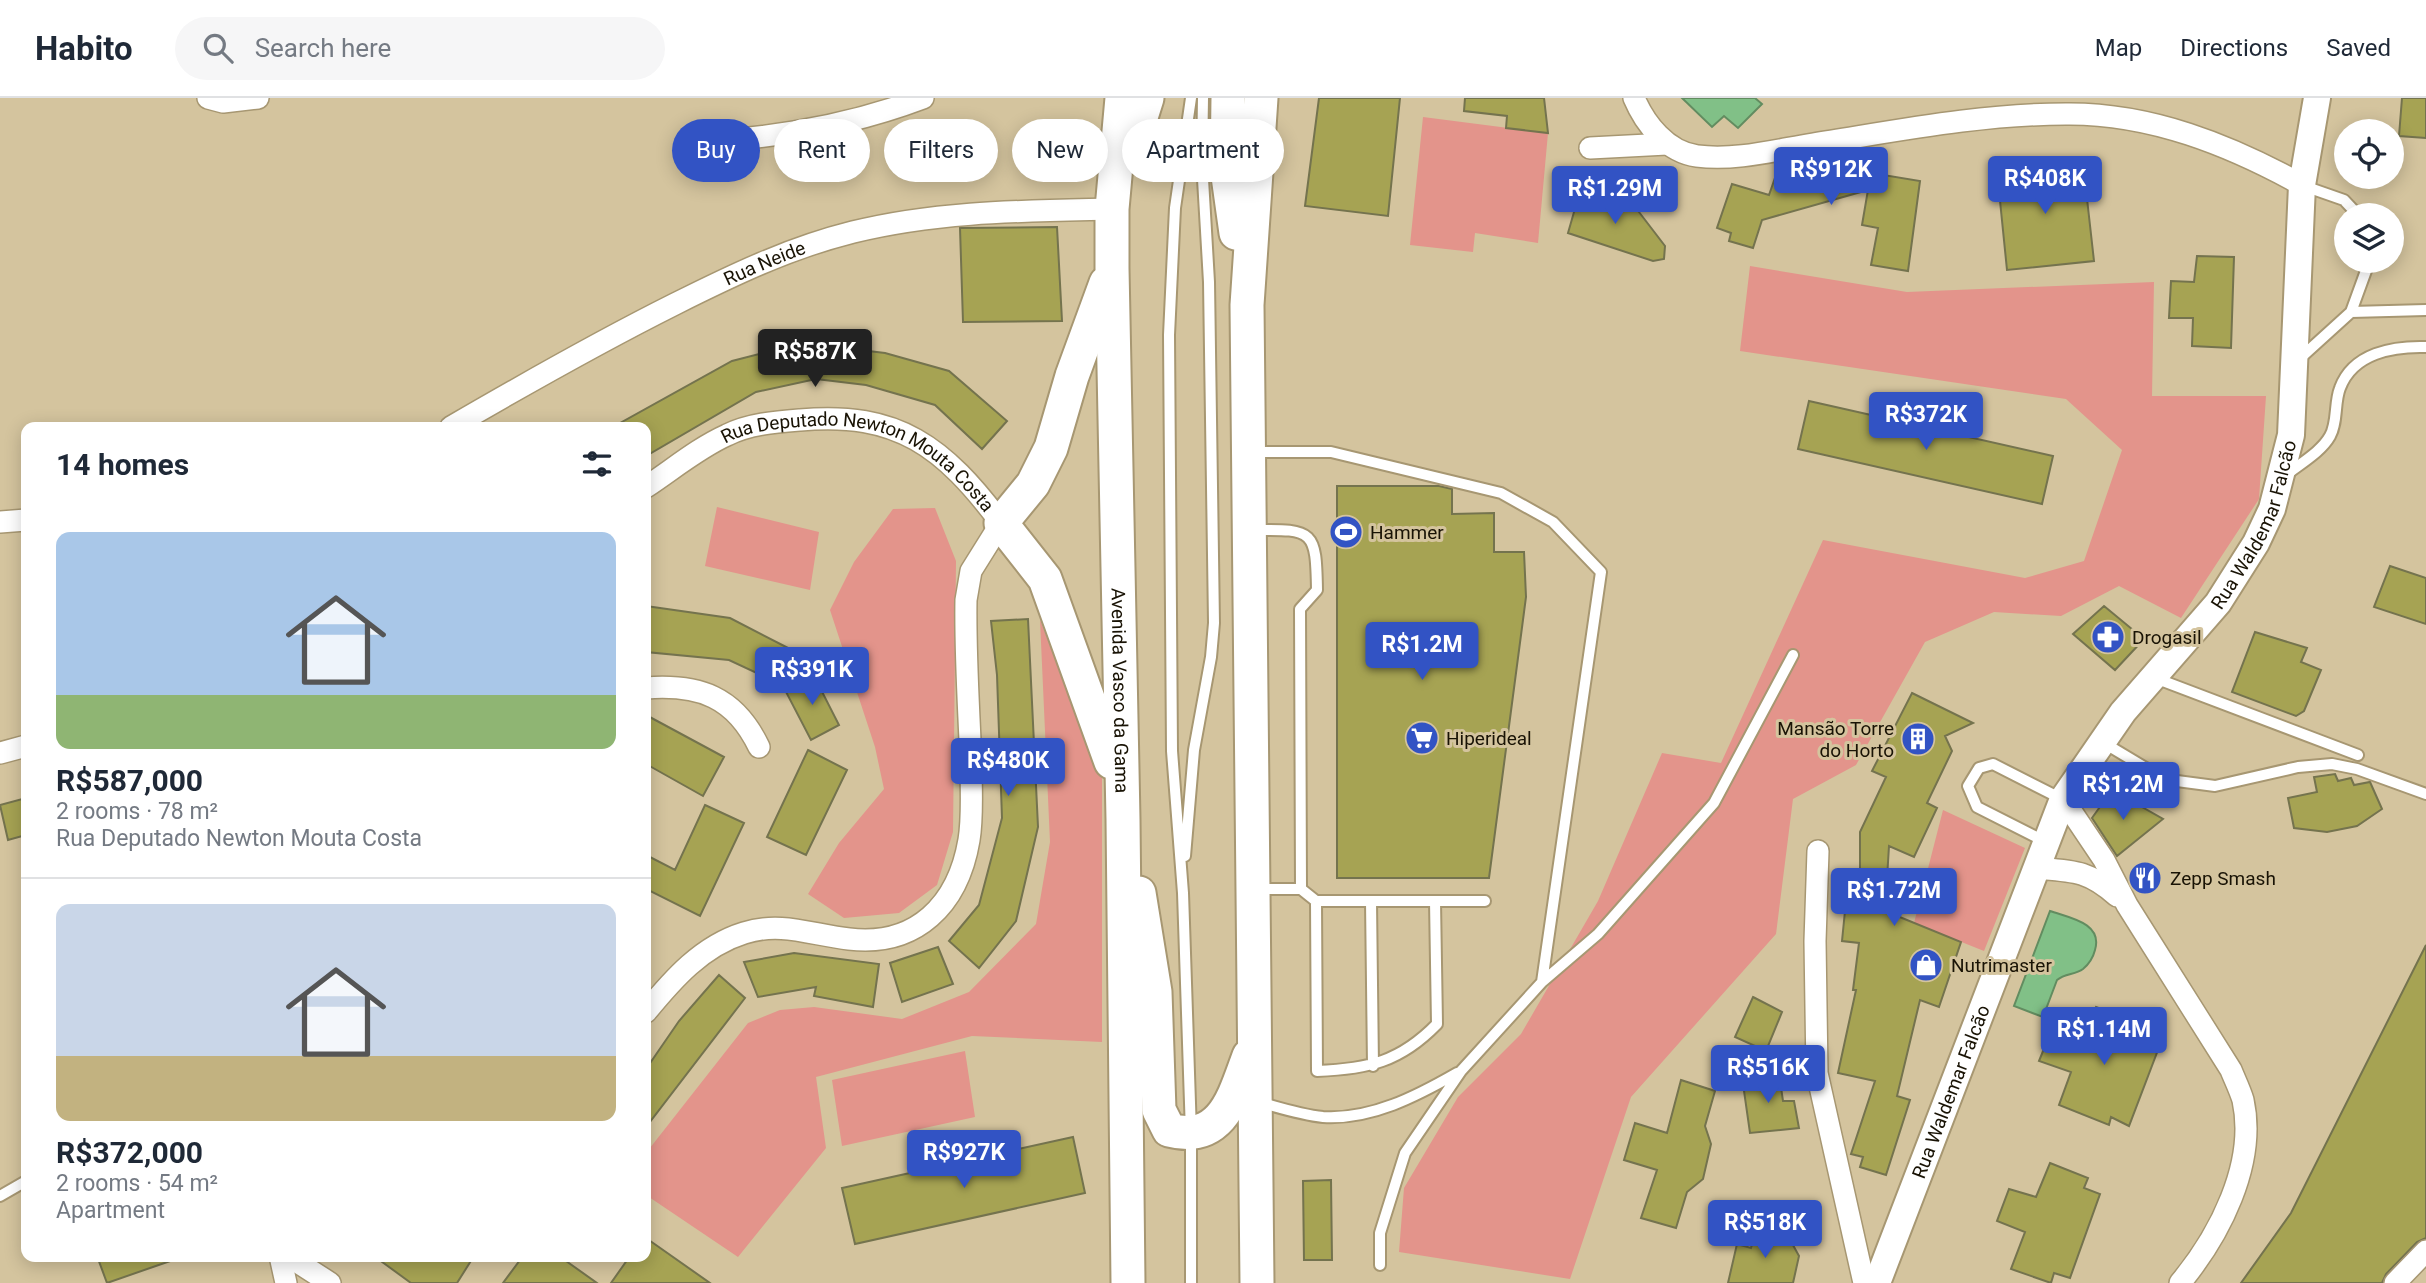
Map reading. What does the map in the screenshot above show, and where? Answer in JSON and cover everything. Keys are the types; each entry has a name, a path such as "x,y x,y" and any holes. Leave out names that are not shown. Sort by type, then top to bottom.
{"main road":[{"name":"Avenida Vasco da Gama","path":"1122,98 1112,209 1112,268 1123,808 1128,1283"},
{"path":"1112,209 1147,98"},
{"path":"1228,98 1227,169 1247,305"},
{"path":"1257,1283 1247,305 1261,98"},
{"path":"1112,268 1072,376 1051,448 1033,484 1001,523 1045,579 1096,713 1123,808 1155,992 1159,1110 1169,1130 1191,1133 1207,1128 1223,1117 1230,1106 1255,1037"}],"street":[{"path":"208,98 223,102 258,98"},
{"path":"760,137 845,122 923,98"},
{"path":"1634,98 1646,123 1667,144 1695,156 1734,156 1939,125 2077,114 2109,117 2181,131 2233,150 2302,186"},
{"name":"Rua Waldemar Falcão","path":"1877,1283 2063,799 2101,741 2218,603 2237,576 2272,509 2291,435 2302,186 2316,98"},
{"path":"1590,148 1667,144"},
{"name":"Rua Neide","path":"460,422 644,320 748,267 786,252 853,232 970,212 1112,209"},
{"name":"Rua Deputado Newton Mouta Costa","path":"651,484 727,434 766,422 858,418 898,428 933,450 975,489 1001,523 971,571 966,600 971,797 969,841 956,882 940,910 901,935 877,941 846,939 779,927 745,932 716,944 687,966 651,1006"},
{"path":"0,522 21,520"},
{"path":"651,688 701,691 730,706 747,723 759,747"},
{"path":"0,753 21,747"},
{"path":"2063,799 2104,860 2127,905 2231,1070 2242,1098 2245,1137 2237,1177 2224,1216 2196,1263 2180,1283"},
{"path":"1818,851 1815,941 1817,1073 1864,1283"},
{"path":"2035,868 2062,870 2097,878 2127,905"},
{"path":"2395,1283 2426,1251"},
{"path":"281,1262 286,1283"},
{"path":"297,1262 330,1283"}],"lane":[{"path":"1191,98 1175,208 1169,335 1172,751 1183,893 1191,1133 1191,1283"},
{"path":"1183,893 1194,750 1211,657 1214,623 1209,282 1202,162 1203,98"},
{"path":"2302,186 2347,203"},
{"path":"2295,363 2351,312 2365,273"},
{"path":"2351,312 2426,310"},
{"path":"2282,478 2324,445 2332,433 2340,389 2348,373 2365,359 2385,349 2426,347"},
{"path":"1248,452 1331,452 1501,493 1553,522 1601,572 1542,982"},
{"path":"1248,530 1302,532 1312,541 1316,551 1317,590 1300,609 1301,889"},
{"path":"1380,1265 1380,1233 1405,1153 1461,1071 1542,982 1598,934 1714,803 1793,655"},
{"path":"2154,677 2358,755"},
{"path":"2101,741 2154,773 2177,781 2215,786 2298,767 2332,764 2357,769 2426,794"},
{"path":"2046,842 1976,807 1968,786 1979,768 1993,764 2063,799"},
{"path":"1253,889 1301,889 1316,901 1485,901"},
{"path":"1316,901 1317,1070 1373,1066 1400,1054 1437,1024 1435,901"},
{"path":"1371,901 1373,1066"},
{"path":"1257,1102 1325,1117 1354,1114 1411,1098 1461,1071"},
{"path":"0,1196 21,1184"}],"shaded area":[{"path":"1682,98 1755,98 1762,104 1738,128 1724,116 1712,127"},
{"path":"1423,117 1548,133 1538,243 1475,233 1473,252 1410,245"},
{"path":"1750,266 1907,292 2154,282 2152,396 2266,396 2259,499 2181,618 2119,586 2061,616 1994,612 1925,642 1856,765 1793,799 1776,934 1631,1097 1570,1279 1399,1252 1404,1188 1458,1097 1521,1034 1598,901 1662,753 1721,763 1823,540 2025,578 2084,561 2122,450 2066,399 1740,351"},
{"path":"717,507 819,532 810,590 705,566"},
{"path":"935,508 956,561 953,832 937,885 899,913 844,918 808,894 839,843 884,789 875,747 830,610 854,562 893,509"},
{"path":"1040,620 1102,778 1102,1042 972,1036 816,1077 826,1148 738,1257 651,1198 651,1147 748,1023 780,1010 814,1007 902,1019 969,992 1036,924 1050,842"},
{"path":"1943,810 2025,848 1984,951 1914,923"},
{"path":"2050,911 2083,923 2090,928 2096,941 2093,956 2085,967 2057,980 2043,1017 2014,1006"},
{"path":"965,1051 975,1117 842,1146 832,1080"}],"building":[{"path":"1319,98 1400,98 1388,216 1305,206"},
{"path":"1465,98 1544,98 1548,133 1506,128 1507,116 1464,111"},
{"path":"2402,98 2426,98 2426,138 2404,136 2404,119 2400,119"},
{"path":"2083,163 2094,261 2007,270 1997,171"},
{"path":"1806,165 1809,177 1867,165 1865,172 1920,181 1908,271 1871,265 1878,228 1862,225 1868,190 1762,220 1753,248 1729,241 1731,233 1717,228 1732,184 1769,195 1777,172"},
{"path":"1603,190 1629,199 1665,246 1664,259 1653,261 1568,233 1580,191 1600,198"},
{"path":"1057,227 1062,321 963,322 960,228"},
{"path":"2197,256 2234,257 2231,348 2192,346 2193,318 2169,318 2171,281 2194,282"},
{"path":"802,343 885,353 949,371 1007,421 982,449 935,405 866,385 816,379 756,392 651,453 651,422 622,422 732,361"},
{"path":"1809,401 2053,456 2042,504 1798,449"},
{"name":"Hiperideal","path":"1337,486 1439,486 1452,489 1452,514 1494,513 1494,552 1524,552 1526,597 1489,878 1337,878"},
{"path":"2390,566 2426,578 2426,624 2374,607"},
{"name":"Drogasil","path":"2104,606 2144,639 2115,670 2073,634"},
{"path":"651,607 730,618 792,650 774,681 729,660 651,652"},
{"path":"1028,619 1038,827 1016,921 979,968 949,941 979,905 1002,818 997,675 991,621"},
{"path":"2255,632 2307,648 2301,662 2321,670 2304,711 2296,716 2232,692"},
{"path":"813,674 839,725 811,740 785,690"},
{"path":"1912,693 1973,723 1945,736 1952,751 1927,803 1937,808 1914,857 1889,846 1885,911 1961,942 1939,1007 1920,1000 1897,1096 1910,1100 1886,1175 1860,1167 1863,1157 1851,1154 1875,1081 1838,1073 1856,990 1853,990 1859,943 1842,941 1848,881 1860,882 1860,832 1886,777 1872,771"},
{"path":"651,718 724,757 703,796 651,767"},
{"path":"808,750 847,770 806,855 767,837"},
{"path":"2335,774 2338,781 2351,778 2354,785 2370,782 2382,809 2357,826 2327,832 2294,828 2288,798 2317,792 2314,777"},
{"path":"2112,790 2163,819 2117,856 2092,818"},
{"path":"21,799 21,836 8,840 0,805"},
{"path":"705,805 744,823 700,916 651,892 651,858 675,870"},
{"path":"2426,945 2426,1238 2417,1242 2386,1274 2382,1283 2241,1283 2291,1213"},
{"path":"938,947 953,984 902,1002 890,963"},
{"path":"794,953 879,964 873,1007 814,996 816,987 758,997 744,962"},
{"path":"719,975 745,998 651,1120 651,1062 679,1021"},
{"path":"1753,997 1782,1012 1766,1051 1735,1037"},
{"path":"2096,1007 2146,1026 2143,1034 2161,1042 2129,1126 2111,1117 2109,1125 2059,1105 2071,1072 2039,1061 2052,1029 2084,1040"},
{"path":"1779,1074 1783,1101 1794,1101 1799,1128 1750,1133 1742,1077"},
{"path":"1681,1080 1715,1091 1705,1126 1711,1144 1703,1179 1687,1192 1676,1228 1641,1218 1657,1170 1624,1160 1635,1123 1667,1133"},
{"path":"1073,1137 1085,1193 855,1244 842,1188"},
{"path":"2050,1163 2088,1178 2084,1188 2100,1194 2070,1278 2054,1273 2051,1283 2011,1269 2025,1232 1997,1221 2009,1189 2036,1197"},
{"path":"1331,1180 1332,1260 1304,1260 1303,1181"},
{"path":"1757,1228 1788,1236 1799,1256 1793,1283 1728,1283 1737,1244 1751,1248"},
{"path":"651,1242 710,1283 611,1283 626,1262 651,1262"},
{"path":"99,1262 167,1262 107,1283"},
{"path":"382,1262 470,1262 457,1283 411,1283"},
{"path":"519,1262 567,1262 597,1283 503,1283"}],"place":[{"name":"Hammer","path":"1346,532"},
{"name":"Drogasil","path":"2108,637"},
{"name":"Hiperideal","path":"1422,738"},
{"name":"Mansão Torre do Horto","path":"1918,739"},
{"name":"Zepp Smash","path":"2145,878"},
{"name":"Nutrimaster","path":"1926,965"}]}
